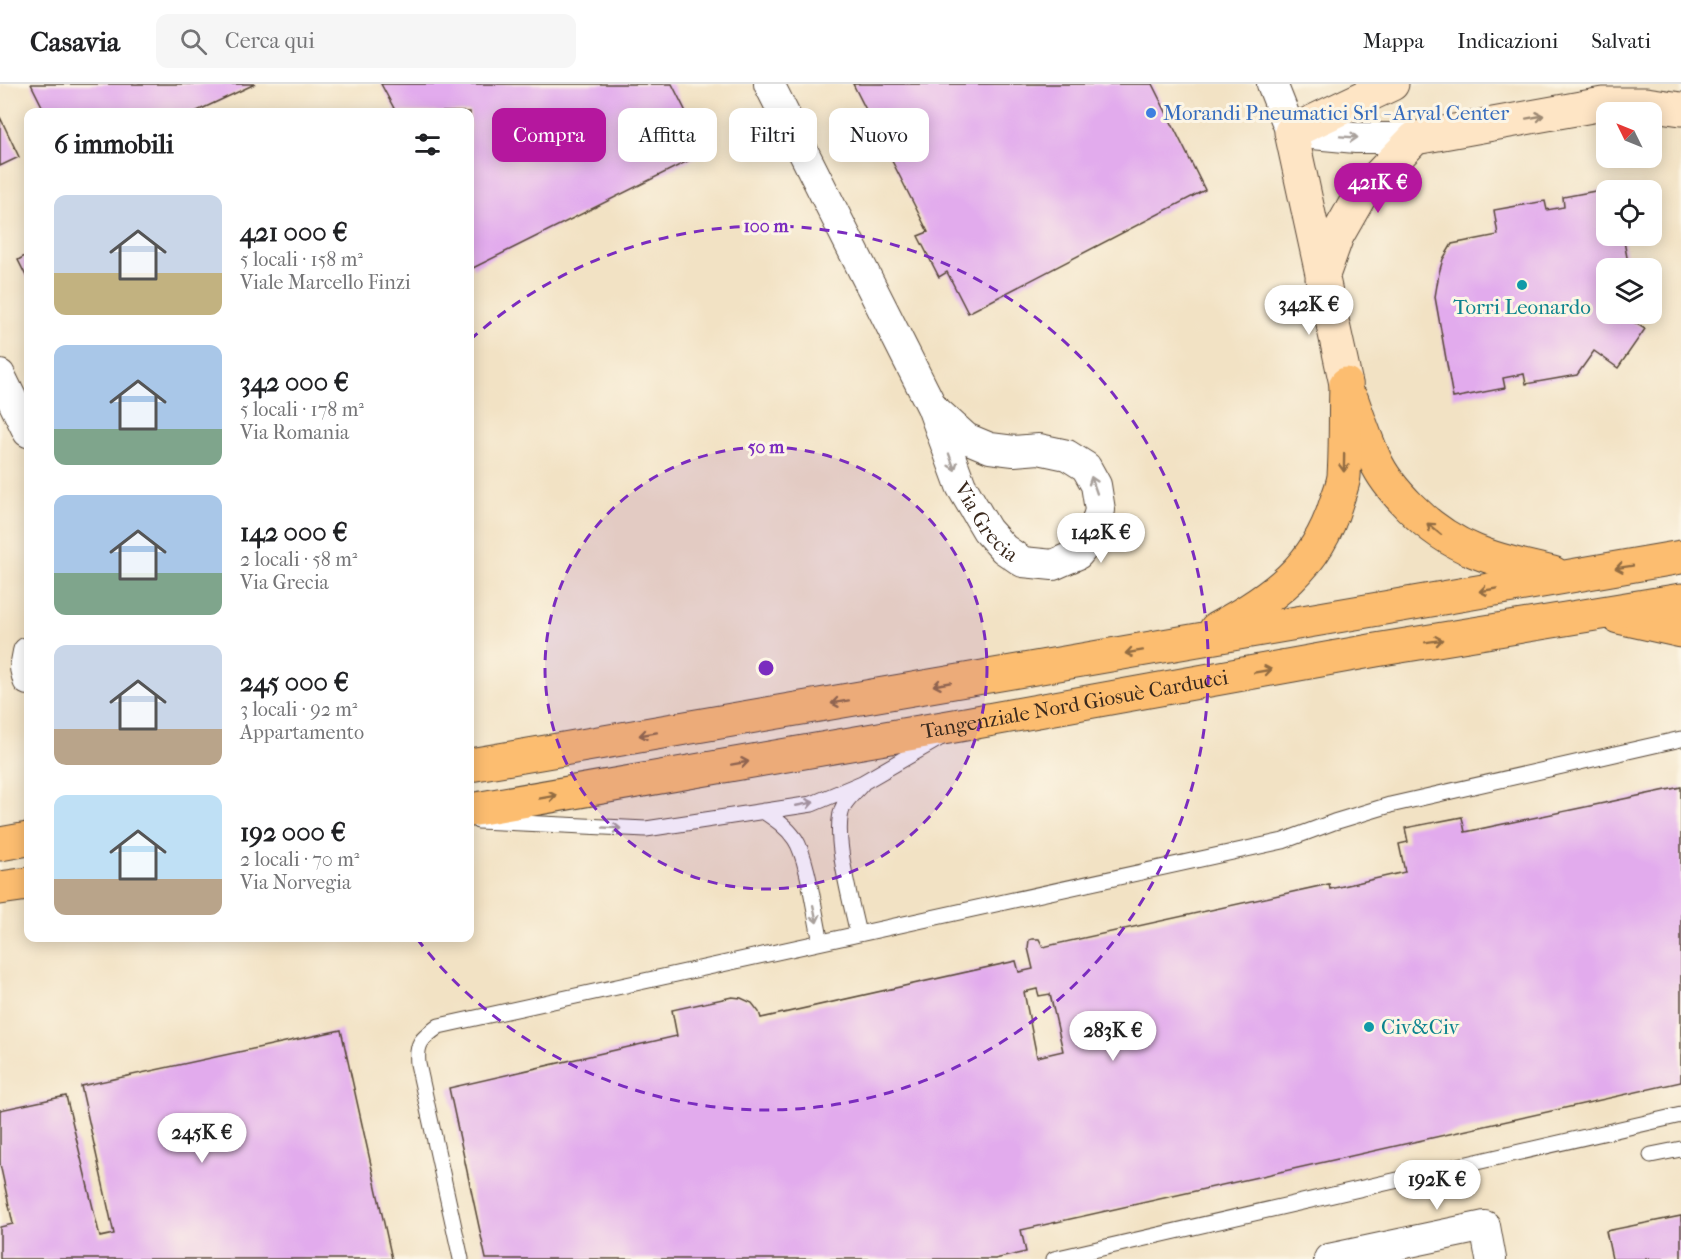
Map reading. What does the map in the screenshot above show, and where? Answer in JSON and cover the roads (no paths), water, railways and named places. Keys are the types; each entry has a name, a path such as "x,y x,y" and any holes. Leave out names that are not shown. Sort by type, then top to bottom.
{"highway":[{"path":"1346,384 1375,461 1394,490 1421,518 1443,537 1462,547 1505,562 1566,576"},
{"path":"1192,642 1253,609 1294,576 1320,542 1333,513 1344,478 1346,384"},
{"name":"Tangenziale Nord Giosuè Carducci","path":"474,764 1681,557"},
{"name":"Tangenziale Nord Giosuè Carducci","path":"474,809 1376,650 1681,600"},
{"path":"1602,613 1681,631"},
{"path":"0,844 24,840"},
{"path":"0,888 24,885"}],"street":[{"name":"Via Grecia","path":"769,84 932,408 961,486 987,530 1004,549 1023,562 1053,565 1078,554 1093,535 1100,510 1096,485 1086,467 1067,455 1039,449 1014,451 990,448 966,438 932,408"},
{"path":"1272,84 1291,132 1346,384"},
{"path":"1291,132 1392,84"},
{"path":"1291,132 1356,138 1415,138 1603,104 1681,109"},
{"path":"1322,278 1337,236 1361,194 1415,138"},
{"path":"0,375 24,424"},
{"path":"1329,1259 1485,1226 1491,1259"}],"lane":[{"path":"474,820 646,830 812,804 862,783 960,725"},
{"path":"460,1259 418,1065 417,1049 425,1036 439,1026 1283,841 1390,805 1681,739"},
{"path":"858,934 839,839 839,821 843,806 862,783"},
{"path":"763,811 781,824 795,839 803,857 821,942"},
{"path":"1054,1259 1681,1114"},
{"path":"1651,1155 1681,1149"}],"place":[{"name":"Morandi Pneumatici Srl - Arval Center","path":"1151,113"},
{"name":"Torri Leonardo","path":"1522,285"},
{"name":"Civ&Civ","path":"1369,1027"}]}
